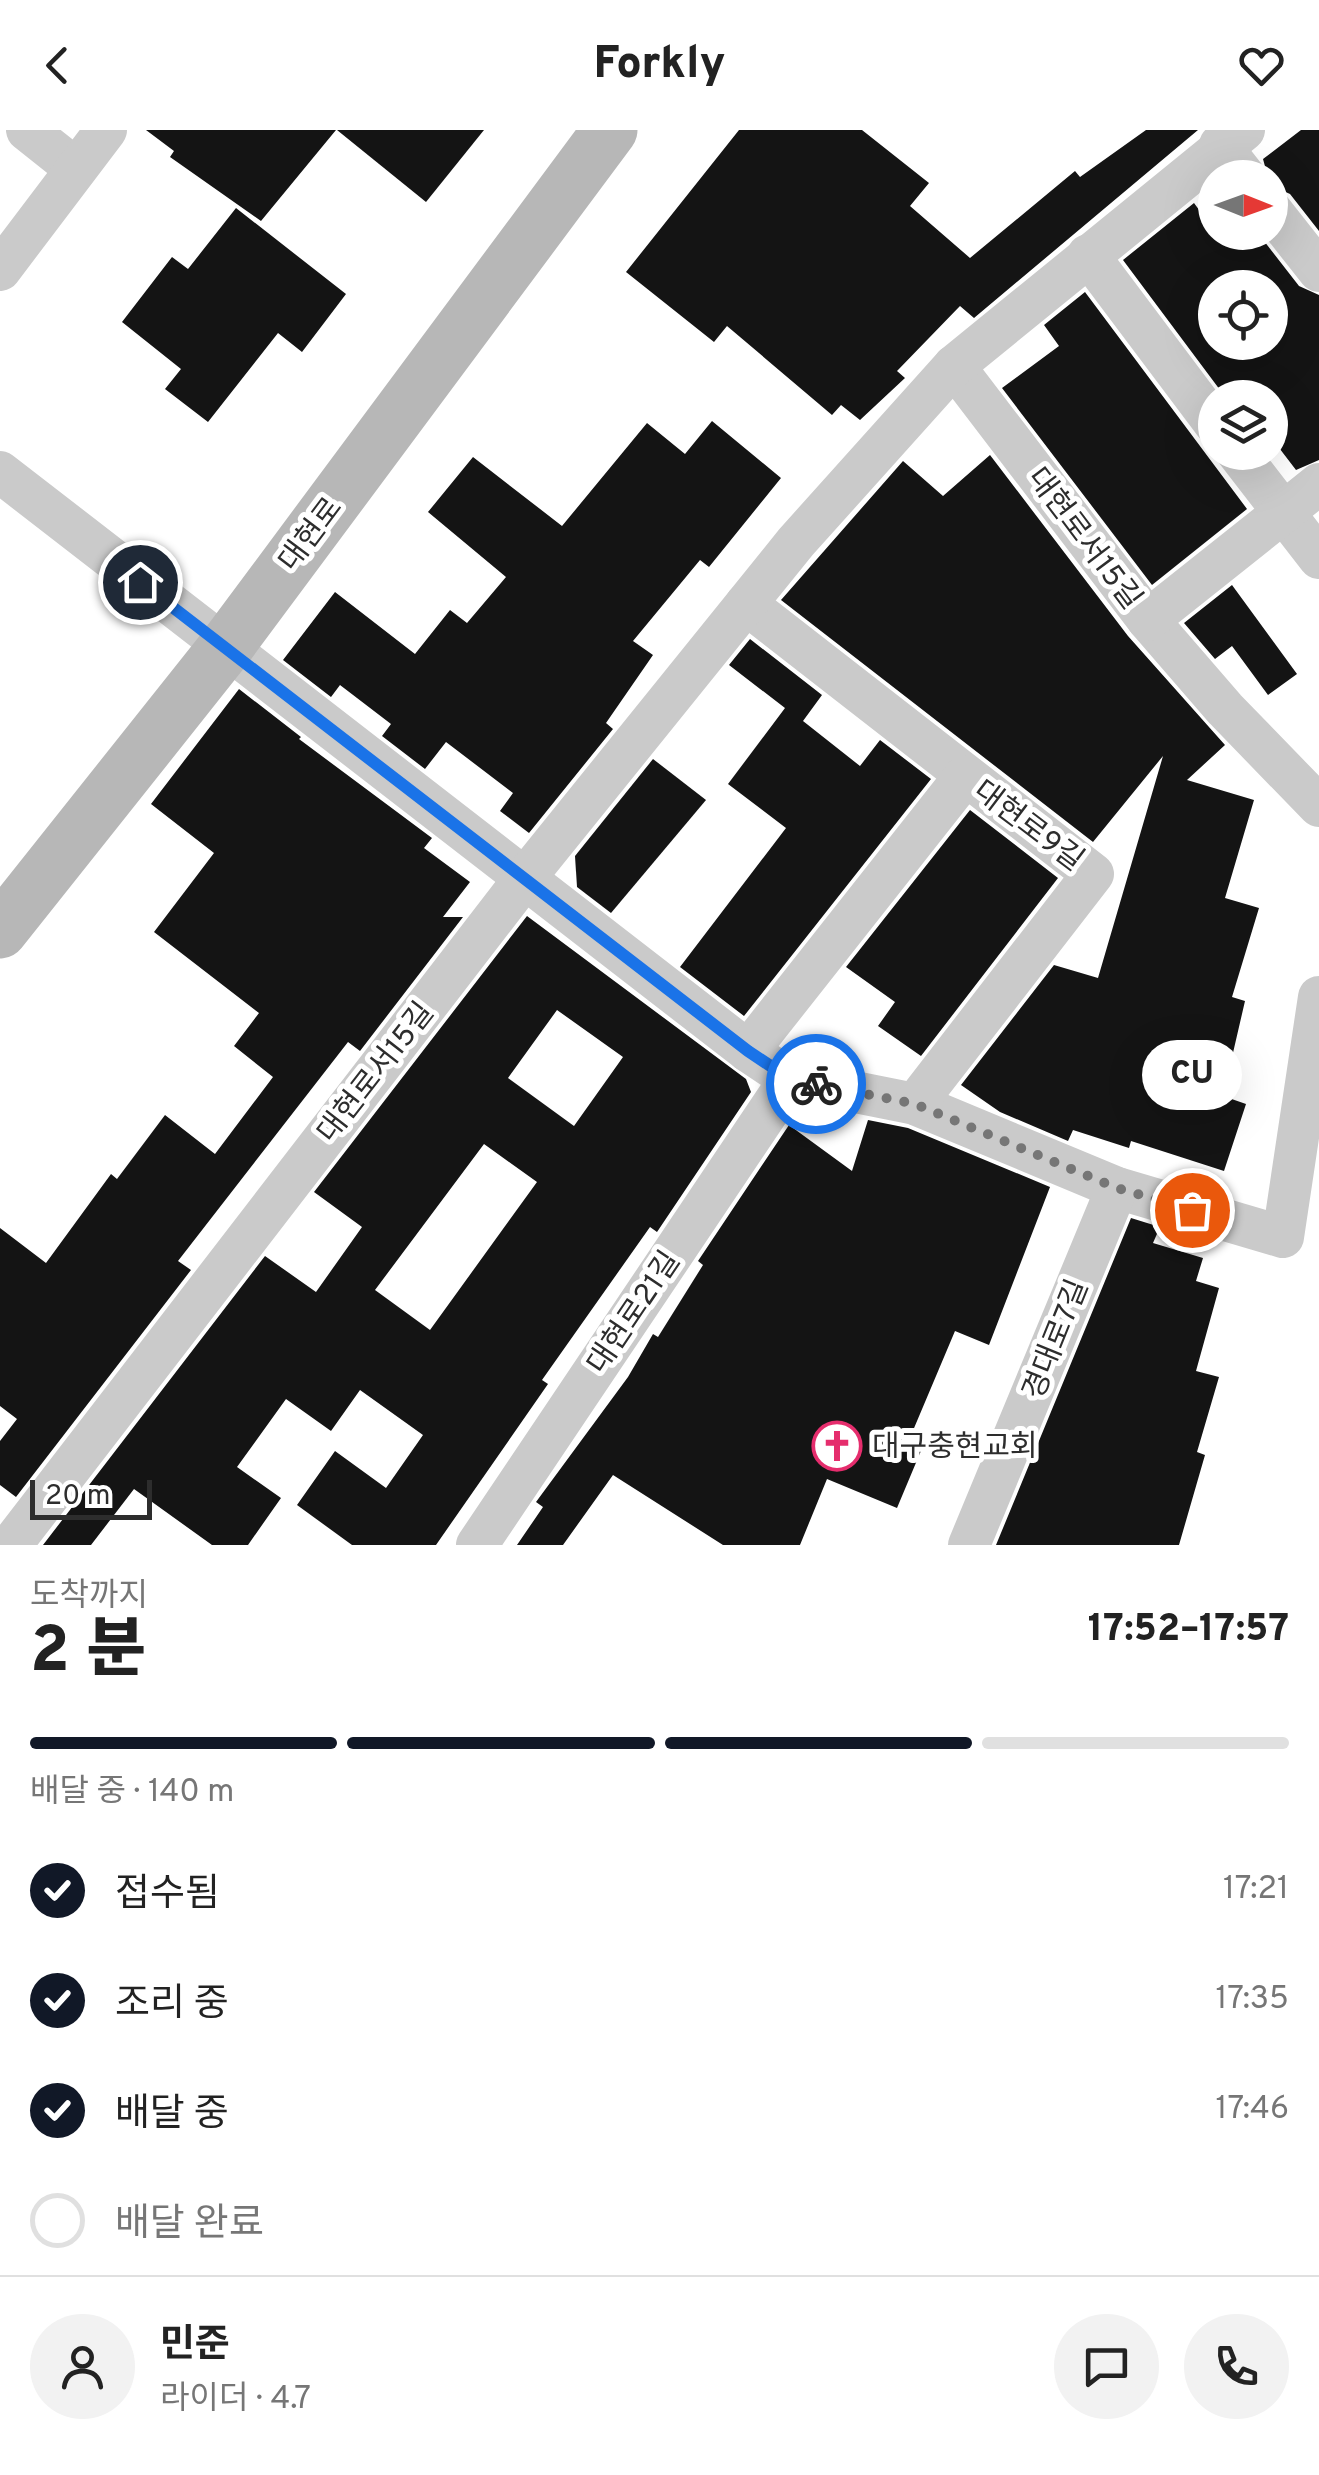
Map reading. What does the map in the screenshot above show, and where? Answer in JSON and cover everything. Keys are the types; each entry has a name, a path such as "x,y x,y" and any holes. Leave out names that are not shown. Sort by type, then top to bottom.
{"main road":[{"name":"대현로","path":"0,931 225,648 610,130"}],"street":[{"path":"27,130 76,169"},
{"path":"0,270 106,130"},
{"name":"대현로서15길","path":"11,1545 524,879 746,604 954,366 1088,256 1236,151"},
{"path":"1288,231 1319,271"},
{"path":"1088,256 1198,402"},
{"name":"대현로서15길","path":"954,366 1148,620 1319,484"},
{"path":"1250,470 1319,558"},
{"path":"0,472 524,879 790,1079 915,1104 1117,1188 1283,1237 1319,997"},
{"path":"746,604 965,776"},
{"path":"1148,620 1225,709 1319,806"},
{"name":"대현로9길","path":"748,1051 965,776 1093,874 915,1104"},
{"name":"대현로21길","path":"477,1545 790,1079"},
{"name":"경대로7길","path":"969,1545 1117,1188"}],"building":[{"path":"146,130 336,130 261,221 170,157 174,151"},
{"path":"337,130 484,130 426,202"},
{"path":"739,130 862,130 929,183 910,206 970,258 1075,171 1080,177 1146,130 1198,130 974,318 960,306 897,371 905,378 860,420 841,405 832,415 727,326 714,342 626,272"},
{"path":"1301,130 1319,130 1319,231 1288,193 1288,160 1263,159"},
{"path":"1194,203 1198,208 1198,250 1271,250 1287,270 1198,270 1198,360 1288,360 1288,272 1299,286 1319,295 1319,460 1296,470 1288,460 1288,380 1213,380 1123,260"},
{"path":"236,208 346,294 302,352 278,333 208,422 165,389 181,369 122,322 172,257 188,269"},
{"path":"1085,292 1198,443 1198,470 1218,470 1247,509 1152,585 1002,388 1059,346 1044,325"},
{"path":"712,421 781,478 709,567 700,560 633,641 653,655 606,723 613,729 529,833 500,811 513,793 446,742 425,769 382,736 391,724 340,685 331,697 283,660 335,592 415,654 450,610 467,623 506,577 428,512 473,457 562,526 647,423 685,454"},
{"path":"990,455 1128,636 1225,745 1187,780 1254,800 1225,898 1259,908 1232,997 1245,1001 1223,1096 1246,1104 1224,1171 1131,1141 1129,1148 1073,1130 1068,1141 1000,1112 961,1085 1054,965 1098,978 1163,756 1093,842 781,600 903,461 943,496"},
{"path":"1232,585 1297,674 1268,695 1232,646 1215,659 1184,623"},
{"path":"750,639 822,695 803,721 860,766 880,740 931,779 744,1016 680,967 786,828 728,784 785,708 729,665"},
{"path":"239,689 432,838 424,848 470,882 443,917 463,917 360,1051 348,1042 178,1261 191,1270 16,1497 0,1485 0,1441 17,1419 0,1406 0,1228 46,1263 111,1174 117,1179 165,1115 215,1154 273,1077 234,1046 259,1013 154,932 214,853 151,804"},
{"path":"653,759 706,800 611,913 577,887 575,856"},
{"path":"970,810 1058,878 921,1056 878,1026 895,1002 846,967"},
{"path":"527,916 746,1079 751,1092 657,1232 650,1227 542,1380 548,1384 436,1545 352,1545 297,1505 335,1451 386,1488 423,1435 360,1390 331,1431 286,1399 237,1467 281,1498 248,1545 212,1545 134,1489 91,1545 43,1545 265,1256 316,1292 362,1227 314,1192","holes":["557,1010 623,1057 574,1126 508,1078","484,1144 537,1182 430,1330 375,1290"]},
{"path":"868,1120 908,1128 1050,1187 989,1345 955,1331 909,1440 923,1446 897,1508 827,1479 800,1545 723,1545 613,1475 563,1545 517,1545 543,1507 536,1502 628,1377 653,1334 658,1337 703,1265 698,1261 789,1125 852,1171"},
{"path":"1131,1218 1160,1227 1153,1243 1203,1258 1196,1281 1219,1288 1196,1371 1219,1377 1197,1452 1205,1455 1179,1545 996,1545"}],"way so far":[{"path":"816,1084 915,1104 1117,1188 1192,1210"}],"place":[{"name":"CU","path":"1192,1210"},
{"name":"대구충현교회","path":"837,1446"}],"route":[{"path":"140,582 748,1051 790,1079 816,1084"}]}
